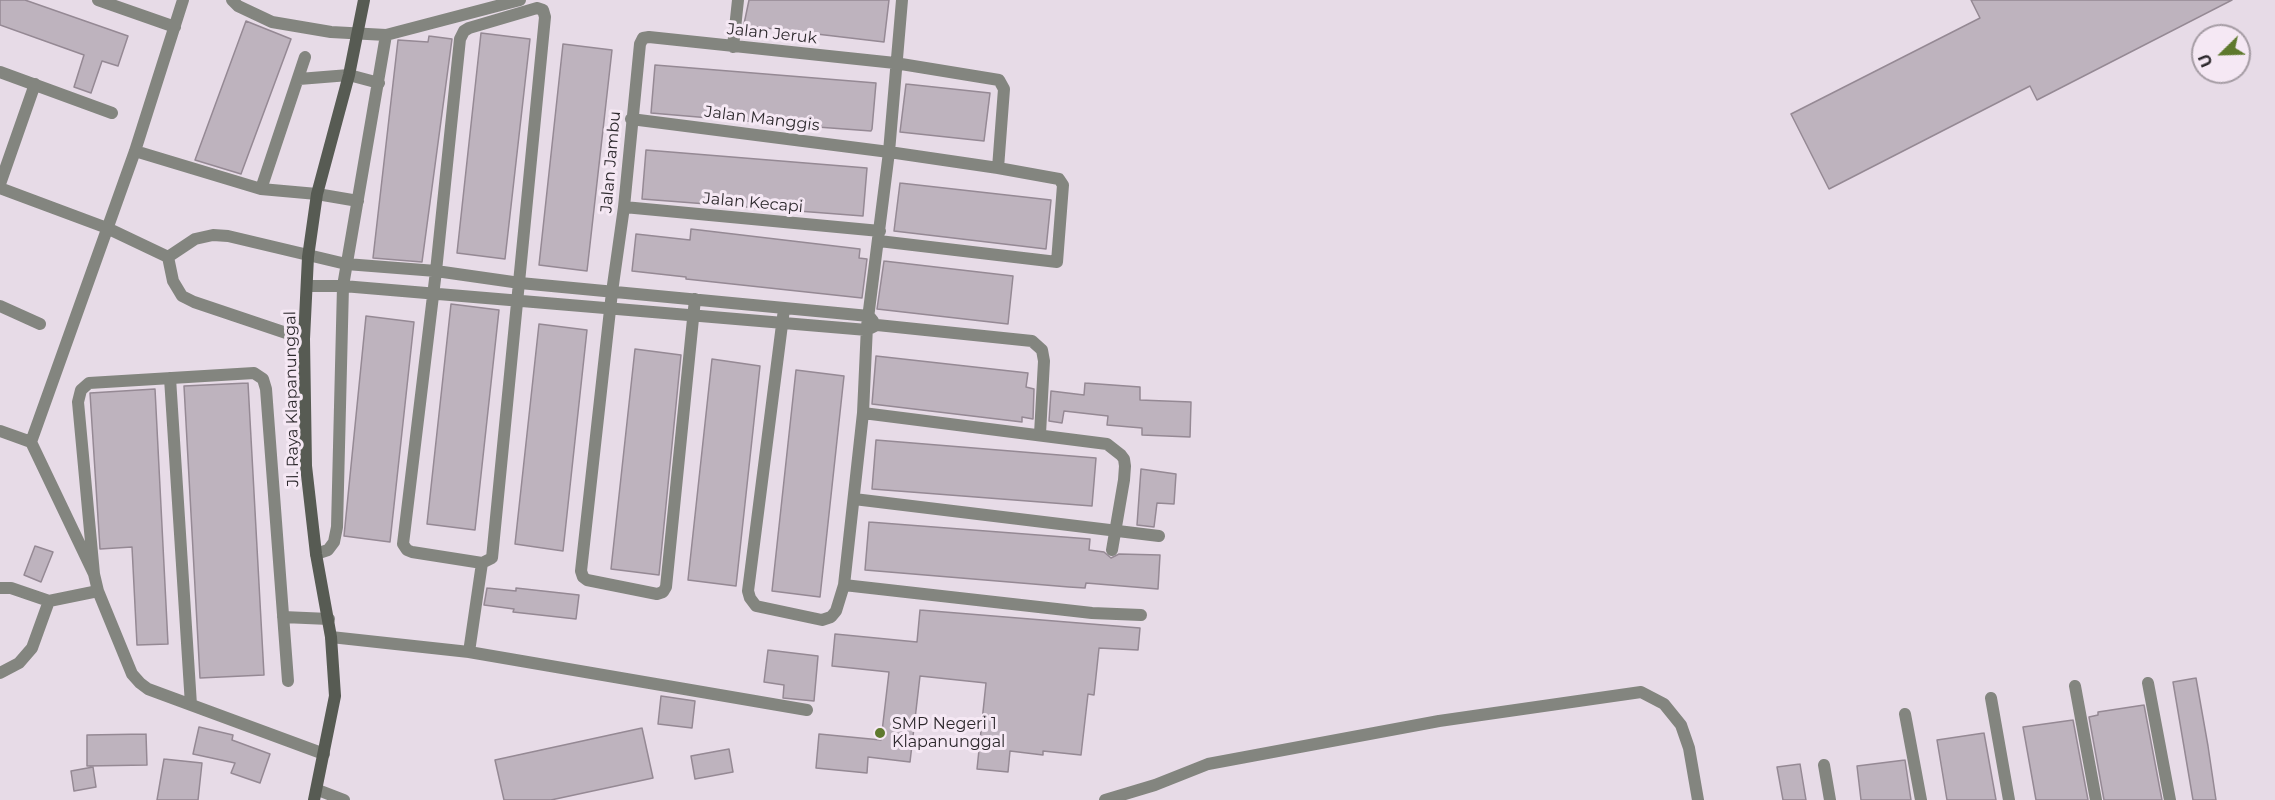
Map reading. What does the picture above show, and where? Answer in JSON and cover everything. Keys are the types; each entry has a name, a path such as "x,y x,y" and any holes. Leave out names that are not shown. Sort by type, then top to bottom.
{"street":[{"path":"98,0 174,27"},
{"path":"31,442 135,151 183,0"},
{"path":"232,0 238,6 272,22 331,32 386,35 520,0"},
{"name":"Jl. Raya Klapanunggal","path":"316,795 335,696 331,637 316,554 306,465 304,339 308,256 317,194 349,75 364,0"},
{"path":"733,47 738,0"},
{"path":"784,309 748,591 756,606 822,620 831,617 836,611 844,585 889,152 902,0"},
{"path":"537,8 543,10 545,16 520,283 492,558 482,563 407,550 403,544 436,271 460,39 464,31 469,28 537,8"},
{"path":"316,554 328,550 334,542 337,528 343,286 386,35"},
{"name":"Jalan Jeruk","path":"645,37 895,63 999,80 1004,89 998,168"},
{"name":"Jalan Jambu","path":"645,37 640,44 624,207 612,292 581,571 587,580 657,594 663,592 666,587 695,299"},
{"path":"261,189 305,57"},
{"path":"0,72 112,113"},
{"path":"299,79 349,75 379,83"},
{"path":"34,84 0,186 107,228 168,257"},
{"name":"Jalan Manggis","path":"631,120 998,168"},
{"path":"135,151 261,189 317,194 358,201"},
{"name":"Jalan Kecapi","path":"624,207 879,236 1057,262 1063,185 1059,179 998,168"},
{"path":"168,257 195,239 213,235 228,236 346,264 436,271 520,283 695,299 784,309 871,324 1032,341 1042,350 1044,361 1040,434"},
{"path":"168,257 173,281 182,296 194,303 304,339"},
{"path":"308,286 343,286 782,324 871,324"},
{"path":"0,306 40,324"},
{"path":"288,681 267,389 262,379 254,373 90,383 81,390 78,402 94,574 98,591 132,674 148,689 324,754"},
{"path":"170,378 191,705"},
{"path":"863,413 1107,444 1124,459 1124,480 1112,550"},
{"path":"0,431 31,442 94,574"},
{"path":"854,500 1159,536"},
{"path":"469,652 482,563"},
{"path":"844,585 1092,613 1141,615"},
{"path":"0,588 11,588 49,601 98,591"},
{"path":"0,672 19,663 32,648 49,601"},
{"path":"283,617 328,619"},
{"path":"331,637 469,652 807,710"},
{"path":"2148,683 2170,800"},
{"path":"2075,686 2096,800"},
{"path":"1105,800 1155,785 1208,765 1439,721 1641,692 1664,704 1681,725 1689,748 1698,800"},
{"path":"1991,698 2009,800"},
{"path":"1905,714 1921,800"},
{"path":"1824,765 1830,800"},
{"path":"316,795 344,800"}],"building":[{"path":"0,0 25,0 128,36 118,66 102,61 91,93 74,87 84,55 0,25"},
{"path":"749,0 889,0 884,42 749,26 744,24"},
{"path":"1971,0 2232,0 2037,100 2030,86 1829,189 1791,114 1980,18"},
{"path":"246,21 291,39 241,174 195,160"},
{"path":"481,33 530,39 505,259 457,253"},
{"path":"429,36 452,39 422,262 373,258 398,40 428,42"},
{"path":"563,44 612,50 587,271 539,265"},
{"path":"655,65 876,83 872,129 871,131 651,113"},
{"path":"906,84 990,93 984,141 900,132"},
{"path":"646,150 867,168 863,216 642,199"},
{"path":"900,183 1051,200 1046,249 894,231"},
{"path":"691,229 860,249 859,258 867,259 862,298 632,271 636,234 690,240"},
{"path":"884,261 1013,276 1008,324 877,309"},
{"path":"451,304 499,310 475,530 427,524"},
{"path":"366,316 414,322 390,542 344,536"},
{"path":"539,324 587,330 563,551 515,544"},
{"path":"635,349 681,355 659,575 611,569"},
{"path":"876,356 1028,373 1026,387 1034,389 1033,419 1022,417 1022,422 872,404"},
{"path":"712,359 760,366 736,586 688,580"},
{"path":"796,370 844,376 820,597 772,591"},
{"path":"248,383 264,675 200,678 184,386"},
{"path":"1085,383 1140,387 1140,400 1191,402 1190,437 1142,435 1142,428 1107,425 1108,416 1064,411 1062,423 1049,421 1051,391 1084,395"},
{"path":"155,389 168,644 137,645 132,547 100,549 90,393"},
{"path":"876,440 1096,458 1092,506 872,489"},
{"path":"1141,469 1176,474 1174,504 1157,503 1154,527 1137,525"},
{"path":"869,522 1090,539 1089,550 1104,552 1111,558 1119,554 1160,555 1158,589 1086,583 1085,588 1069,587 865,570"},
{"path":"35,546 53,552 41,582 24,575"},
{"path":"487,588 516,591 516,588 579,595 576,619 513,612 514,609 484,605"},
{"path":"920,610 1140,628 1138,650 1099,648 1094,695 1088,694 1081,755 1043,751 1043,755 1010,751 1008,772 977,769 986,683 920,676 910,762 868,757 867,773 816,768 819,734 881,740 889,672 832,666 835,634 917,642"},
{"path":"768,650 818,656 814,701 783,698 784,685 764,682"},
{"path":"2196,678 2216,800 2193,800 2173,682"},
{"path":"661,696 695,701 692,728 658,724"},
{"path":"2144,705 2162,800 2104,800 2089,717 2098,715 2098,712"},
{"path":"2073,720 2088,800 2036,800 2023,727"},
{"path":"199,727 233,735 232,740 270,754 260,783 231,773 235,763 193,754"},
{"path":"642,728 653,778 551,800 504,800 495,760"},
{"path":"1984,733 1996,800 1947,800 1937,740"},
{"path":"146,734 147,765 87,766 87,735"},
{"path":"729,749 733,772 695,779 691,756"},
{"path":"164,759 202,763 198,800 157,800"},
{"path":"1905,760 1911,800 1861,800 1857,766"},
{"path":"1800,764 1806,800 1783,800 1777,767"},
{"path":"93,767 96,787 74,791 71,771"}],"place":[{"name":"SMP Negeri 1 Klapanunggal","path":"880,733"}]}
